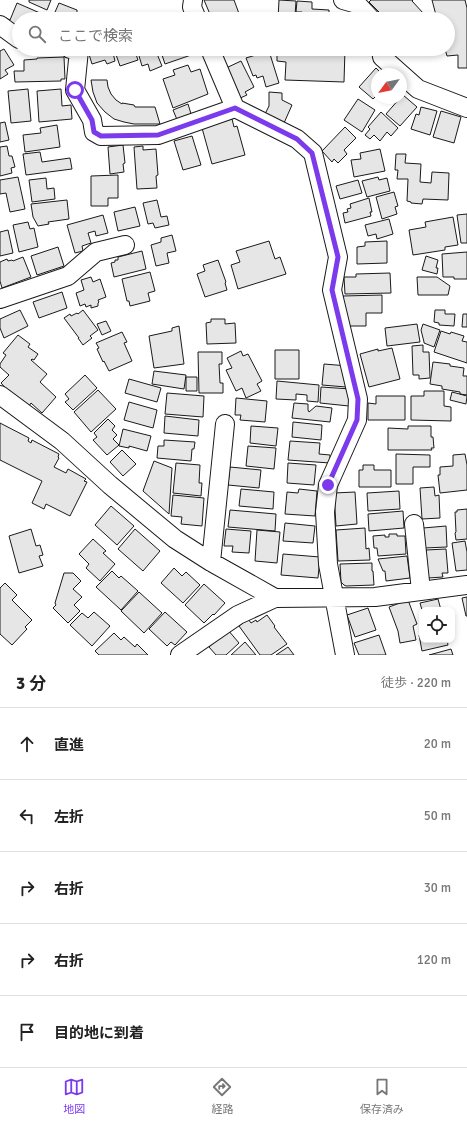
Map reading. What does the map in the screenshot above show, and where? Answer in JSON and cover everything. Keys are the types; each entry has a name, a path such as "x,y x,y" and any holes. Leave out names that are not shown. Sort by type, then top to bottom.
{"street":[{"path":"193,0 192,7 194,12"},
{"path":"343,0 357,4 364,12"},
{"path":"0,25 12,34"},
{"path":"78,56 75,90 92,120 94,132 101,136 158,135 235,108"},
{"path":"213,56 235,108 297,139 312,153 338,257 332,290 358,399 357,420 328,485 325,512 328,564 345,655"},
{"path":"382,56 418,89 467,108"},
{"path":"0,299 68,276 96,252 125,245"},
{"path":"0,395 62,441 110,486 175,539 211,562 275,598"},
{"path":"211,562 225,424"},
{"path":"414,524 421,591"},
{"path":"180,655 199,650 238,615 275,598 375,597 467,586"}],"building":[{"path":"29,0 51,0 47,10 29,2"},
{"path":"204,0 234,0 238,12 209,12"},
{"path":"279,0 296,1 295,12 278,12"},
{"path":"371,0 413,0 412,1 422,12 379,12 369,2"},
{"path":"432,0 465,0 467,8 467,68 458,68 458,55 455,55 455,12 435,12"},
{"path":"297,1 312,2 312,9 329,10 329,12 296,12"},
{"path":"17,3 38,12 13,12"},
{"path":"59,3 77,10 77,12 55,12"},
{"path":"12,15 12,23 6,18 10,20"},
{"path":"4,49 14,65 5,70 8,74 0,79 0,51"},
{"path":"90,56 114,56 115,61 107,64 105,60 92,64"},
{"path":"116,56 137,56 138,60 120,66"},
{"path":"139,56 158,56 162,66 150,71 148,64 142,66"},
{"path":"162,56 188,56 165,64"},
{"path":"253,56 271,56 279,83 266,87 263,76 257,78 256,75 253,76 246,58"},
{"path":"277,56 345,56 344,82 285,80 286,62 277,61"},
{"path":"64,57 65,79 61,79 61,81 15,82 14,71 24,71 24,60"},
{"path":"241,61 254,87 245,92 247,95 238,99 224,69"},
{"path":"188,65 191,72 200,69 208,94 173,108 163,79 175,75 173,70"},
{"path":"371,74 371,97 359,87"},
{"path":"91,80 107,80 111,94 122,104 134,105 135,107 155,107 160,124 134,124 114,119 97,103"},
{"path":"28,89 31,121 11,123 8,91"},
{"path":"61,89 62,106 71,105 72,119 39,122 37,91"},
{"path":"269,92 282,93 282,100 292,105 284,123 265,114 269,106"},
{"path":"407,98 417,107 400,126 386,114 395,104 407,104"},
{"path":"358,99 375,110 362,132 344,120"},
{"path":"188,104 192,117 178,122 173,110"},
{"path":"421,107 437,111 430,135 411,129 416,114 419,115"},
{"path":"441,111 461,117 454,143 433,137"},
{"path":"381,112 398,128 391,136 387,132 380,141 374,135 370,139 365,135 370,129 368,127"},
{"path":"232,119 234,127 237,126 245,155 212,164 202,128"},
{"path":"5,122 9,140 0,142 0,123"},
{"path":"57,125 60,147 25,152 23,135 41,133 40,128"},
{"path":"345,127 356,138 344,150 347,154 338,163 334,159 332,162 322,151"},
{"path":"192,136 201,165 183,170 174,141"},
{"path":"123,145 125,163 123,164 124,172 110,174 108,147"},
{"path":"7,146 9,156 12,156 15,167 11,168 12,173 0,176 0,147"},
{"path":"143,146 143,150 156,149 158,175 156,176 157,188 137,189 134,147"},
{"path":"380,149 385,171 354,177 351,160 361,159 360,153"},
{"path":"40,152 42,162 70,158 72,169 26,175 23,154"},
{"path":"396,154 406,154 405,163 421,164 420,182 431,183 432,172 449,173 448,200 423,199 422,204 407,201 408,179 397,179 398,170 395,170"},
{"path":"118,175 118,198 108,198 108,206 91,206 91,176"},
{"path":"18,177 25,209 10,212 6,193 0,194 0,180"},
{"path":"378,177 379,180 387,178 390,191 367,197 362,181"},
{"path":"46,178 47,189 54,188 55,199 32,202 29,180"},
{"path":"358,180 362,193 340,199 336,186"},
{"path":"394,192 398,206 395,207 397,214 382,219 376,197"},
{"path":"369,198 372,212 370,212 371,216 345,223 343,213 348,212 347,209 351,208 350,204"},
{"path":"67,200 69,219 48,222 49,224 38,226 33,217 31,204"},
{"path":"157,200 161,217 167,216 169,225 155,228 153,223 148,224 143,203"},
{"path":"135,207 140,226 118,231 114,212"},
{"path":"467,214 467,243 461,243 457,215"},
{"path":"103,215 108,233 96,236 95,231 88,233 91,243 82,246 83,251 75,253 67,225"},
{"path":"453,217 458,245 445,247 445,250 413,255 409,230 426,227 425,222"},
{"path":"389,219 393,234 377,239 376,234 368,236 365,225"},
{"path":"28,222 30,229 34,228 38,247 19,252 13,225"},
{"path":"8,230 13,253 0,256 0,232"},
{"path":"172,235 176,251 167,253 169,263 156,266 151,245 161,242 161,238"},
{"path":"269,241 275,259 280,257 286,274 238,289 231,265 240,262 236,251"},
{"path":"387,241 387,263 357,264 357,247 365,246 365,242"},
{"path":"58,247 64,266 37,275 31,256"},
{"path":"142,251 146,269 114,277 111,263 118,260 118,257"},
{"path":"467,252 467,279 443,277 442,254"},
{"path":"426,256 438,260 436,268 438,268 437,274 422,270"},
{"path":"23,257 31,277 2,288 0,281 0,262 7,259 8,261 13,261"},
{"path":"218,260 226,282 227,290 205,297 197,274 205,271 203,265"},
{"path":"150,272 155,291 148,293 150,301 130,306 129,301 127,301 122,279"},
{"path":"390,273 391,293 345,294 344,277 356,277 356,274"},
{"path":"91,277 93,282 100,279 106,297 98,300 98,306 91,308 91,305 86,307 85,304 80,306 76,293 84,290 81,280"},
{"path":"417,277 437,277 450,286 448,295 418,295"},
{"path":"62,292 67,308 39,318 33,302"},
{"path":"382,295 382,313 366,313 366,326 346,326 343,296"},
{"path":"20,310 28,326 4,338 0,328 0,319"},
{"path":"83,310 98,330 90,336 92,338 83,345 64,318 70,314 71,316 77,313 78,314"},
{"path":"435,310 445,310 445,314 455,314 454,326 439,325 439,323 434,322"},
{"path":"463,314 467,314 467,327 462,327"},
{"path":"211,319 225,319 225,324 235,323 236,343 207,344 206,323 211,322"},
{"path":"106,321 111,331 102,335 97,324"},
{"path":"417,324 420,342 387,346 385,328"},
{"path":"423,324 440,330 434,347 424,343 421,330"},
{"path":"179,326 184,364 154,368 149,336 172,331 172,328"},
{"path":"441,331 464,336 462,341 467,342 467,363 434,352"},
{"path":"122,332 127,342 124,343 132,361 109,371 104,361 103,362 96,343"},
{"path":"18,335 30,344 28,347 38,354 34,360 31,360 47,374 40,382 56,397 42,413 31,403 29,406 12,395 1,383 9,375 0,367 0,364 6,355 3,353"},
{"path":"423,345 423,352 429,352 430,378 419,379 419,375 413,375 412,346"},
{"path":"392,348 400,379 369,387 360,354 378,349 378,351"},
{"path":"275,350 299,350 299,379 275,379"},
{"path":"241,351 243,356 248,354 262,381 257,384 261,391 246,398 242,388 236,391 226,370 232,368 227,358"},
{"path":"198,352 222,352 222,364 219,364 220,383 223,383 223,393 199,393"},
{"path":"433,362 450,364 450,366 464,368 463,376 467,376 467,395 460,394 460,392 442,389 442,386 430,384"},
{"path":"324,364 348,366 346,387 322,385"},
{"path":"154,371 186,375 184,389 152,384"},
{"path":"85,375 97,388 73,410 65,402 69,399 65,394"},
{"path":"186,377 197,377 197,391 186,391"},
{"path":"129,379 161,388 157,402 125,393"},
{"path":"277,381 319,385 318,402 307,401 307,395 296,394 296,400 276,399"},
{"path":"321,387 351,389 349,406 320,403"},
{"path":"98,390 116,409 91,432 74,412"},
{"path":"424,391 444,391 444,406 451,407 451,421 411,420 411,396 424,396"},
{"path":"452,392 467,396 466,404 450,400"},
{"path":"167,393 204,396 203,417 165,414"},
{"path":"376,396 405,396 405,420 368,420 368,403 376,404"},
{"path":"236,398 267,401 265,422 240,420 241,415 235,415"},
{"path":"129,402 157,410 153,428 124,420"},
{"path":"294,403 308,404 309,412 316,406 332,408 330,422 292,418"},
{"path":"165,416 199,420 198,436 164,433"},
{"path":"108,419 115,426 112,430 117,435 113,439 119,445 107,455 93,440 97,437 94,433"},
{"path":"293,422 322,425 321,440 292,437"},
{"path":"0,423 29,438 28,441 31,443 32,440 59,454 59,458 54,467 66,473 68,469 86,479 84,481 87,482 70,516 46,504 44,509 32,503 42,481 0,460"},
{"path":"251,426 278,428 276,446 250,443"},
{"path":"408,426 431,426 431,437 433,437 434,448 431,448 432,450 388,450 388,428 408,429"},
{"path":"123,429 151,436 147,451 129,446 129,448 119,446"},
{"path":"164,440 195,442 194,449 192,449 191,461 157,458 158,446 164,446"},
{"path":"290,441 320,443 319,454 330,455 330,463 288,460"},
{"path":"248,446 276,448 274,469 246,466"},
{"path":"122,450 136,464 123,476 110,462"},
{"path":"396,454 430,455 430,467 413,467 413,484 396,484"},
{"path":"465,454 467,465 467,490 440,493 438,475 440,475 440,467 453,466 453,455"},
{"path":"154,461 172,468 169,514 143,491"},
{"path":"176,463 200,465 199,483 202,483 201,496 173,493"},
{"path":"288,463 316,465 314,485 287,483"},
{"path":"363,465 374,465 374,470 391,470 391,487 359,487 359,470 363,470"},
{"path":"230,467 261,470 259,488 228,485"},
{"path":"434,487 435,496 439,495 440,518 422,519 420,488"},
{"path":"241,489 274,492 273,509 239,506"},
{"path":"299,489 317,491 315,516 285,514 287,492 298,493"},
{"path":"399,491 400,509 368,511 367,493"},
{"path":"355,492 357,524 336,526 334,493"},
{"path":"173,495 204,498 202,526 181,524 182,517 171,516"},
{"path":"111,506 134,526 117,545 95,525"},
{"path":"467,509 467,539 456,540 455,512 457,512 457,510"},
{"path":"230,510 276,514 275,531 228,527"},
{"path":"403,511 404,528 369,531 368,514"},
{"path":"285,523 315,526 313,543 283,541"},
{"path":"446,526 447,547 424,548 423,528"},
{"path":"365,528 366,549 369,548 370,560 338,561 336,530"},
{"path":"31,529 36,546 40,545 43,555 39,556 43,566 19,573 9,536"},
{"path":"135,529 160,551 143,571 118,549"},
{"path":"226,529 251,531 249,553 232,552 233,546 224,546"},
{"path":"257,530 280,532 277,563 255,561"},
{"path":"389,534 405,536 406,554 378,556 377,548 374,548 373,536 385,535 385,537 389,537"},
{"path":"93,539 106,551 103,553 115,564 100,581 86,568 89,564 79,554"},
{"path":"465,541 467,552 467,570 456,571 452,543"},
{"path":"446,549 448,573 442,573 443,577 428,578 426,550"},
{"path":"283,554 320,557 318,578 281,575"},
{"path":"407,556 410,578 386,581 385,571 383,571 378,559"},
{"path":"372,563 374,585 346,586 341,582 340,564"},
{"path":"174,568 182,576 186,572 200,585 183,603 161,583"},
{"path":"112,571 119,578 121,576 138,591 121,610 96,587"},
{"path":"64,573 73,573 81,581 73,589 82,597 74,605 80,611 68,623 53,608 56,605 55,603"},
{"path":"5,583 17,595 12,600 32,620 25,627 27,629 12,645 0,634 0,588"},
{"path":"204,584 225,603 204,623 185,605"},
{"path":"139,592 162,613 144,633 121,611"},
{"path":"467,597 467,616 466,616 462,598"},
{"path":"438,599 440,607 421,607 420,603"},
{"path":"408,600 417,624 413,626 416,640 400,643 398,631 389,607"},
{"path":"368,608 376,630 355,637 347,615"},
{"path":"94,612 110,626 92,646 70,625 82,613 88,618"},
{"path":"165,612 187,632 175,645 171,642 167,646 149,629"},
{"path":"267,615 287,644 271,655 260,655 239,626 248,619 251,623 256,620 257,622"},
{"path":"228,630 239,643 226,655 216,655 209,647"},
{"path":"114,633 121,640 124,637 135,647 137,644 148,655 99,655 95,651"},
{"path":"379,635 386,655 359,655 354,643"},
{"path":"245,642 256,655 231,655"},
{"path":"420,643 448,643 448,645 422,651"},
{"path":"288,647 294,655 276,655"},
{"path":"451,649 453,655 429,655"}],"route":[{"path":"75,90 92,120 94,132 101,136 158,135 235,108 297,139 312,153 338,257 332,290 358,399 357,420 328,485"}]}
